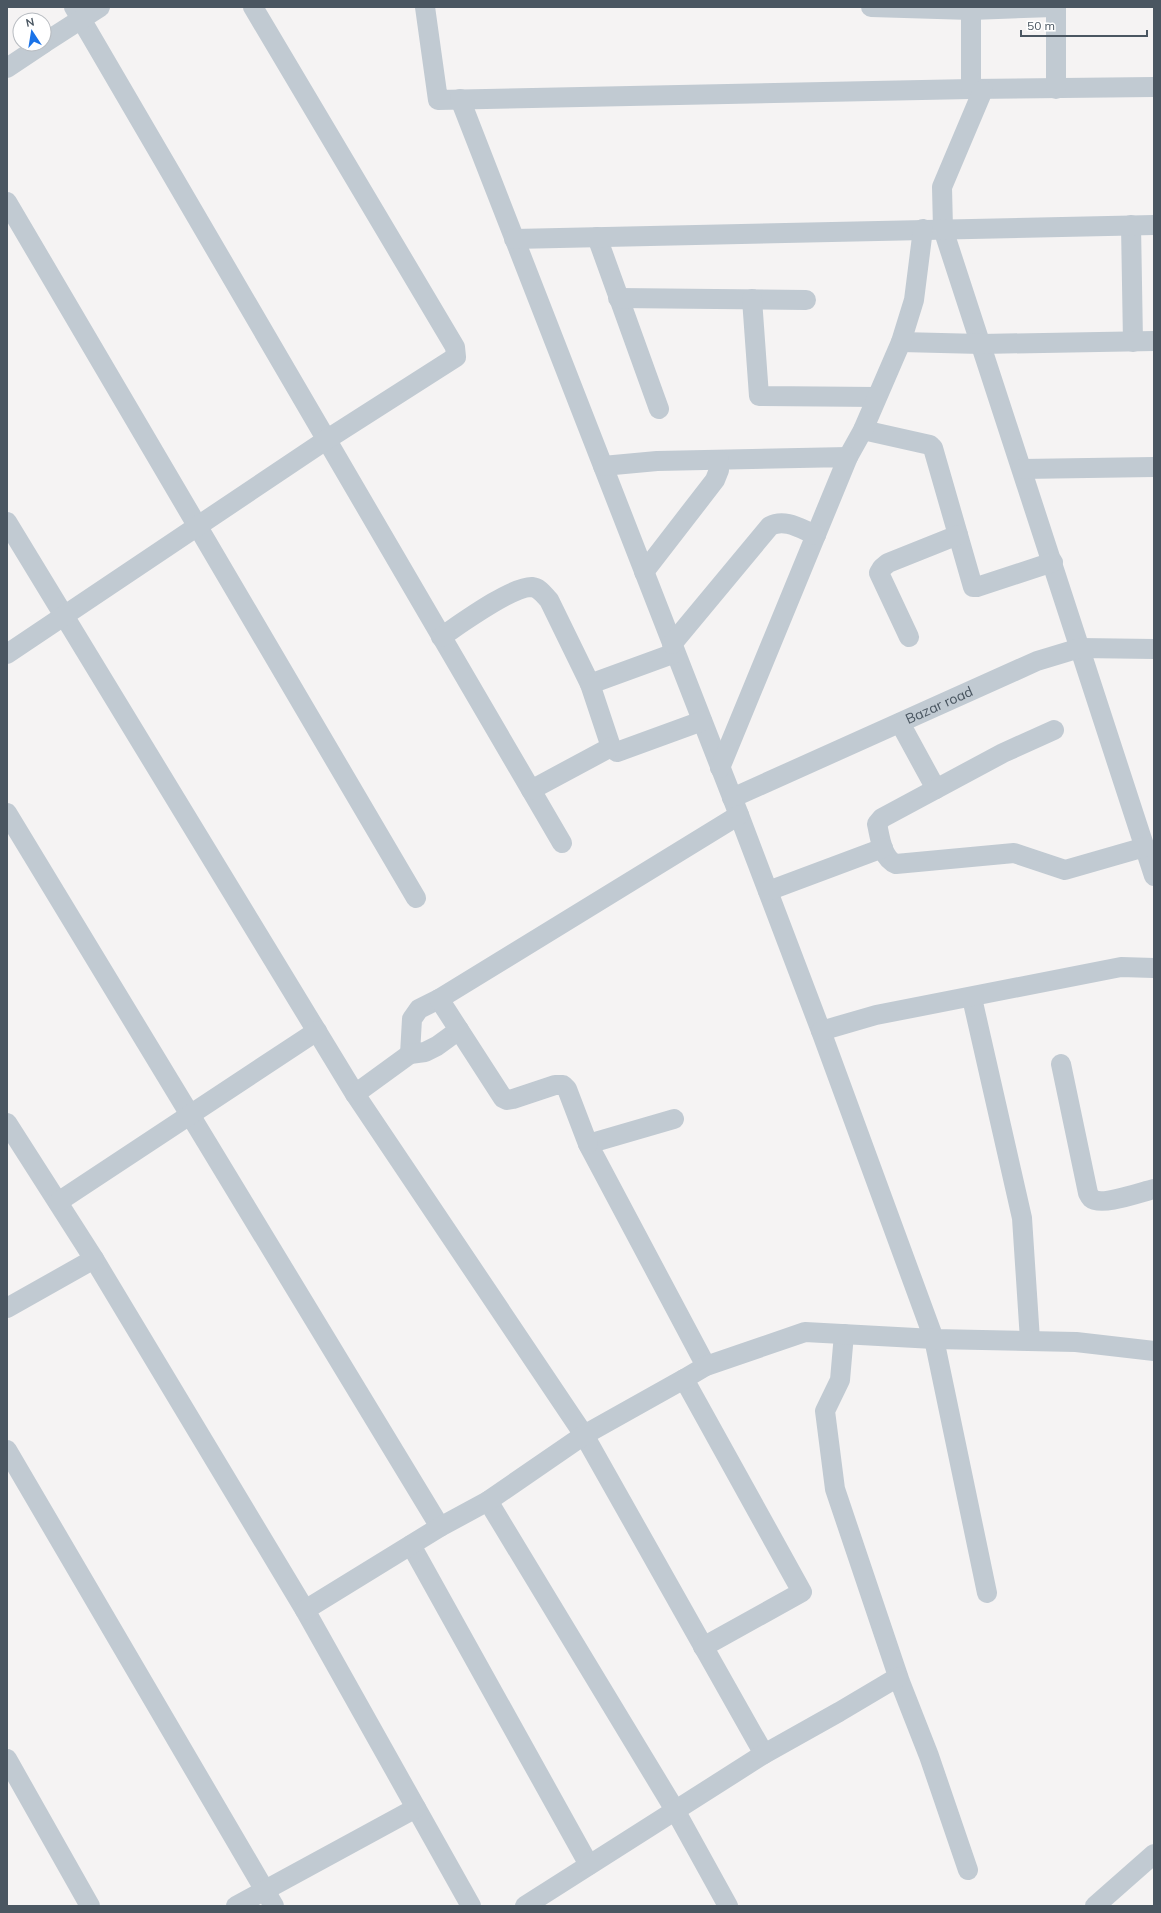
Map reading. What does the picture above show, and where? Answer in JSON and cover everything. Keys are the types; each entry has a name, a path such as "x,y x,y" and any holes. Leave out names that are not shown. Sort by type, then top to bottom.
{"street":[{"path":"52,37 78,13 100,7"},
{"path":"7,654 326,440 456,356 455,347 253,7"},
{"path":"425,7 438,100 1154,88"},
{"path":"871,7 1042,7"},
{"path":"1056,7 1056,89"},
{"path":"971,8 977,90 942,187 943,229 1053,562 1154,876"},
{"path":"78,13 562,843"},
{"path":"7,68 32,52"},
{"path":"460,100 768,891 934,1338 987,1593"},
{"path":"7,202 416,898"},
{"path":"1131,225 1133,342"},
{"path":"514,239 1154,225"},
{"path":"720,768 848,457 863,430 901,342 914,300 923,230"},
{"path":"597,237 659,409"},
{"path":"618,298 806,300"},
{"path":"752,299 759,396 876,397"},
{"path":"901,342 981,344 1154,341"},
{"path":"863,430 930,445 934,448 973,587 1053,562"},
{"path":"603,466 657,461 848,457"},
{"path":"644,572 715,480 719,470 720,460"},
{"path":"1022,469 1154,467"},
{"path":"7,522 63,617 355,1094 584,1435 764,1754"},
{"path":"590,684 674,648 770,526 776,522 784,522 816,535"},
{"path":"909,637 879,573 882,568 888,564 958,535"},
{"path":"441,637 495,602 518,591 532,587 540,590 549,600 590,684 611,747 616,752 702,721"},
{"name":"Bazar road","path":"410,1054 412,1019 419,1010 439,999 735,806 900,723 1037,661 1080,648 1154,649"},
{"path":"900,723 936,789"},
{"path":"1054,730 1003,753 882,818 877,824 883,848 888,860 896,864 1014,853 1065,870 1145,847"},
{"path":"531,790 611,747"},
{"path":"7,813 440,1527"},
{"path":"768,891 883,848"},
{"path":"821,1031 876,1015 972,998 1121,967 1154,968"},
{"path":"972,998 1022,1218 1030,1340"},
{"path":"439,999 502,1098 507,1100 513,1099 559,1084 565,1087 588,1144 706,1366"},
{"path":"355,1094 410,1054 425,1052 437,1046 459,1030"},
{"path":"58,1202 317,1032"},
{"path":"1061,1064 1088,1193 1092,1198 1098,1201 1107,1201 1154,1189"},
{"path":"588,1144 674,1120"},
{"path":"7,1123 94,1259 305,1610 471,1906"},
{"path":"7,1308 94,1259"},
{"path":"305,1610 440,1527 488,1501 584,1435 684,1378 706,1366 805,1332 934,1338 1076,1342 1154,1351"},
{"path":"844,1334 840,1380 826,1411 835,1489 898,1677 929,1756 968,1870"},
{"path":"684,1378 802,1592 703,1647"},
{"path":"7,1450 269,1898"},
{"path":"488,1501 675,1810 728,1906"},
{"path":"411,1545 589,1865"},
{"path":"525,1906 764,1754 898,1677"},
{"path":"7,1759 90,1906"},
{"path":"236,1906 269,1898 416,1808"},
{"path":"1095,1906 1154,1854"}]}
